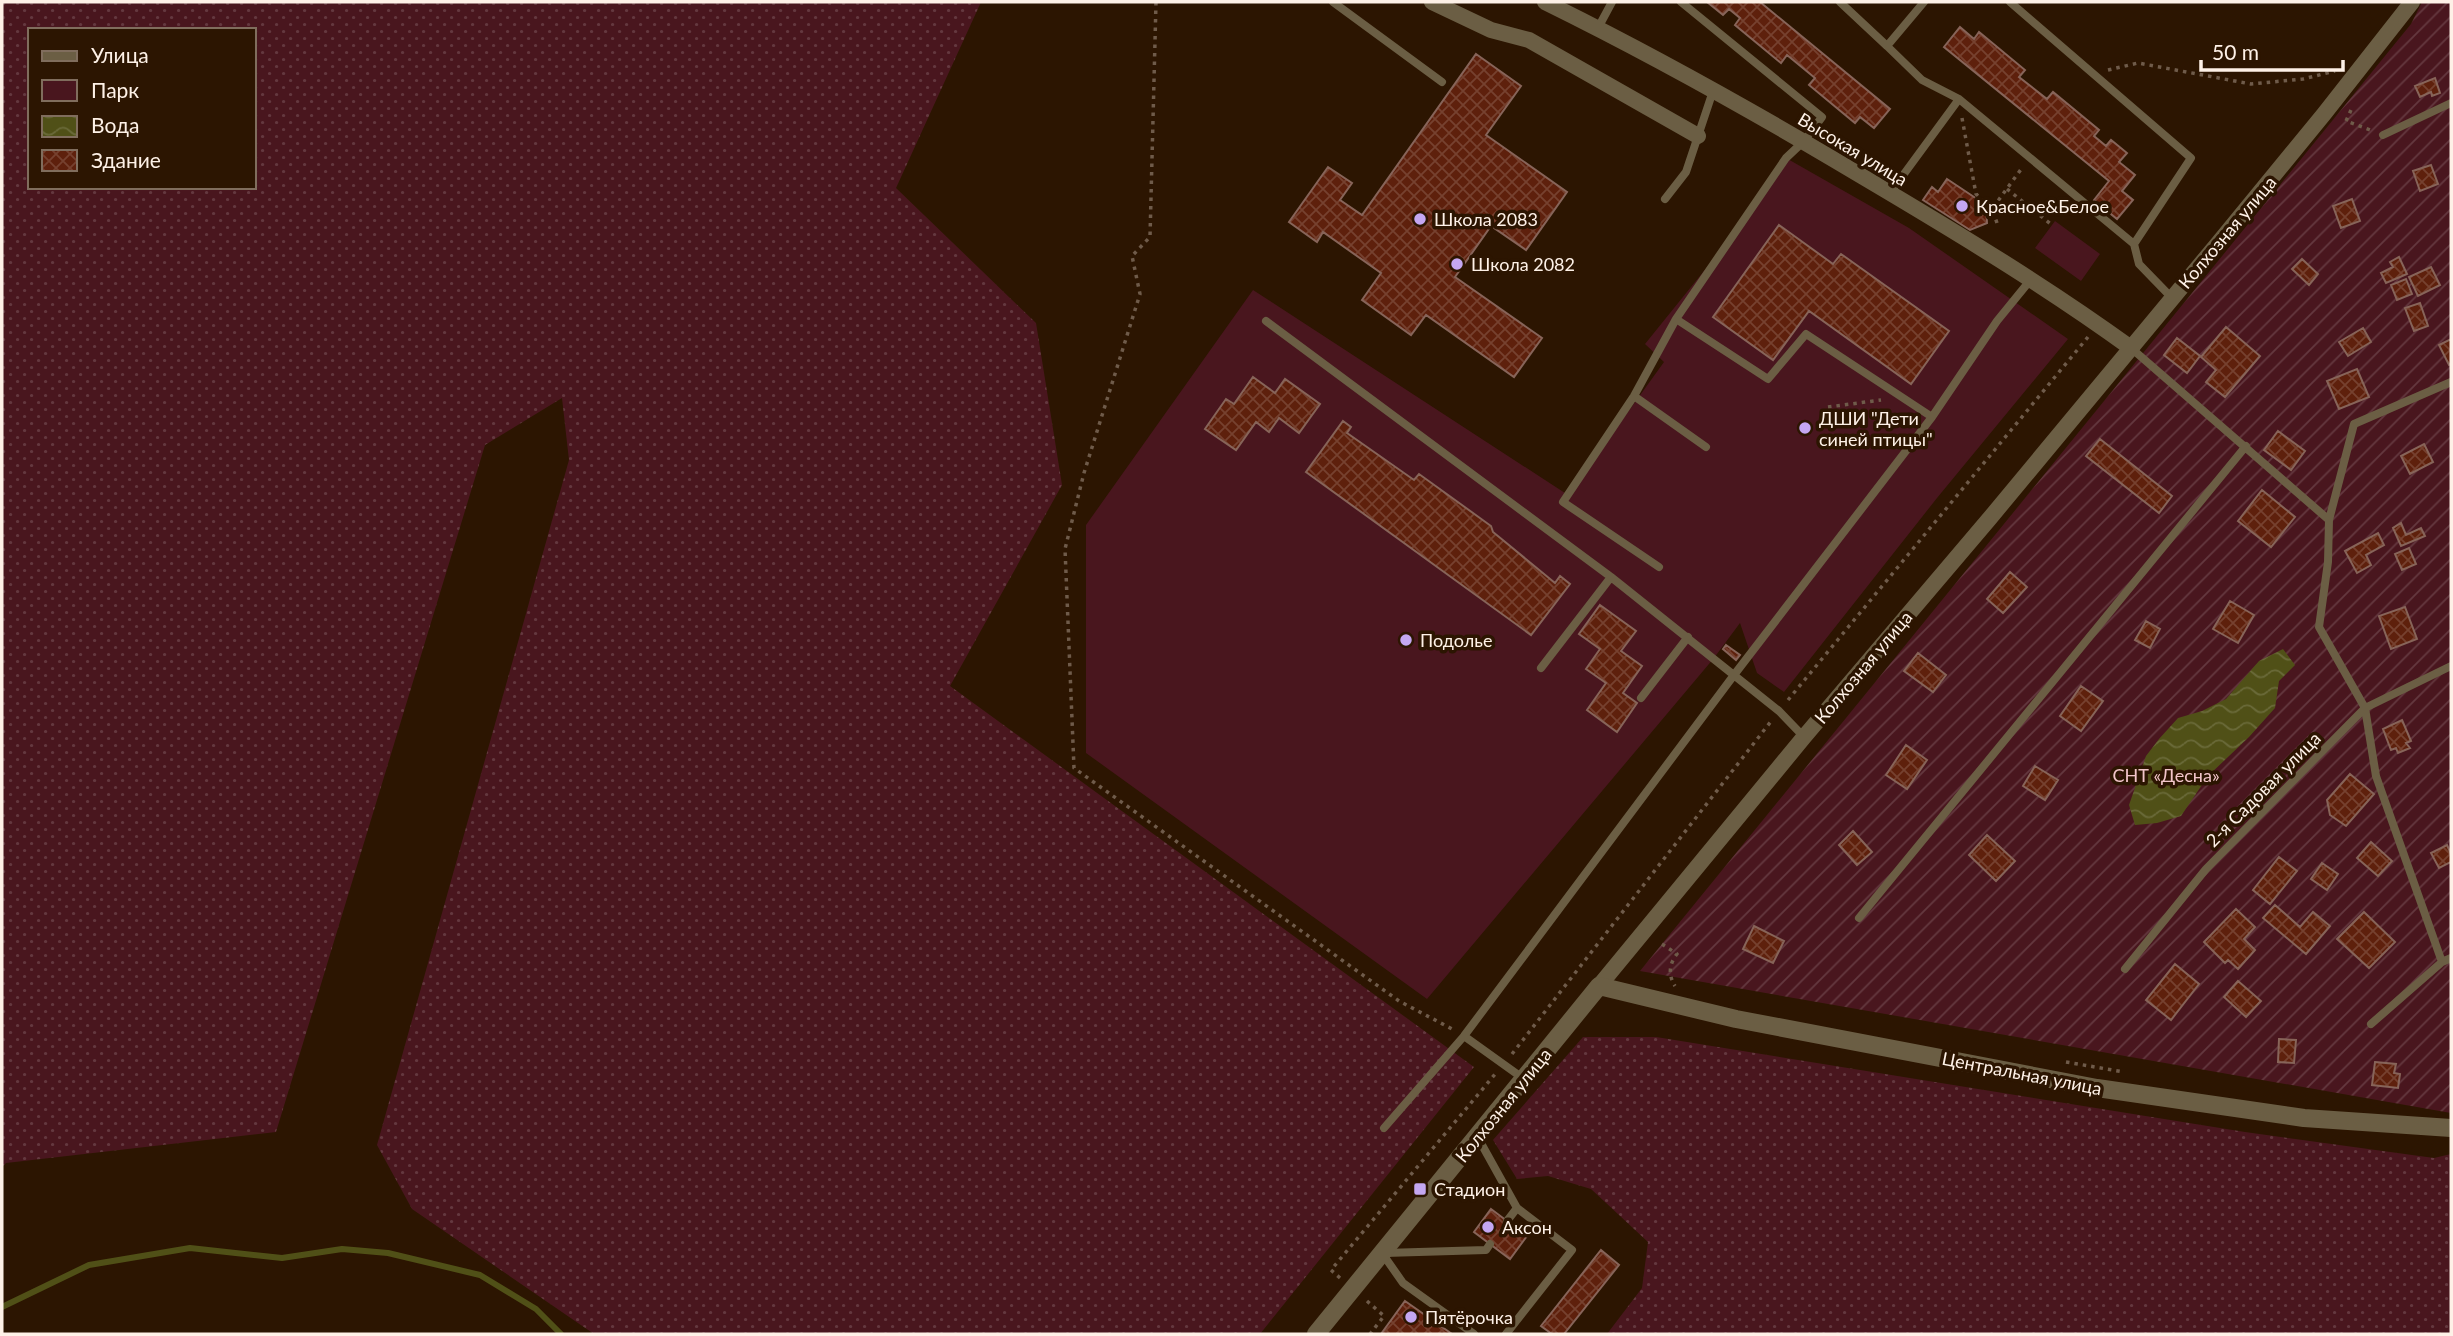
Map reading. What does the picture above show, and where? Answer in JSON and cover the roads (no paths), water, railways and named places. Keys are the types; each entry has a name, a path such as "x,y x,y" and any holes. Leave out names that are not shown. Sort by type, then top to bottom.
{"street":[{"path":"1432,2 1491,30 1529,40 1698,136"},
{"name":"Высокая улица","path":"1545,2 1598,28 1804,141 2032,278 2131,348"},
{"name":"Колхозная улица","path":"1316,1334 1804,737 2324,114 2412,2"},
{"name":"Центральная улица","path":"1599,986 1736,1019 2097,1088 2304,1118 2451,1128"}],"lane":[{"path":"1333,2 1442,82"},
{"path":"1598,28 1612,2"},
{"path":"1659,567 1563,502 1634,396 1676,319 1786,158 1804,141 1822,117 1681,2"},
{"path":"1840,2 1923,80 1959,99 2134,244 2139,264 2172,298"},
{"path":"1887,46 1924,2"},
{"path":"2010,2 2191,159 2134,244"},
{"path":"1665,199 1686,172 1713,90"},
{"path":"1890,193 1959,99"},
{"path":"2383,135 2451,103"},
{"path":"1384,1128 1464,1036 1734,675 1932,417 1997,321 2032,278"},
{"path":"1676,319 1768,379 1806,334 1932,417"},
{"path":"1266,321 1611,577 1779,711 1804,737"},
{"path":"2131,348 2329,520"},
{"path":"2442,962 2376,776 2365,708 2319,627 2328,562 2329,520 2354,424 2451,382"},
{"path":"1634,396 1706,447"},
{"path":"1859,918 2246,446"},
{"path":"1541,668 1611,577"},
{"path":"1641,698 1688,637"},
{"name":"2-я Садовая улица","path":"2125,969 2206,869 2365,708 2451,666"},
{"path":"2371,1024 2442,962 2451,958"},
{"path":"1464,1036 1524,1079"},
{"path":"1477,1136 1517,1208 1572,1250 1506,1334"},
{"path":"1507,1221 1517,1208"},
{"path":"1382,1253 1486,1250 1490,1244"},
{"path":"1382,1253 1403,1283 1474,1334"}],"water":[{"path":"2283,649 2295,665 2279,681 2275,708 2208,776 2181,816 2157,823 2135,825 2129,805 2146,756 2159,739 2178,718 2202,711 2226,699 2259,661"}],"waterway":[{"path":"2,1307 89,1265 190,1248 282,1258 342,1249 388,1253 480,1275 536,1309 561,1334"}],"place":[{"name":"Красное&Белое","path":"1962,206"},
{"name":"Школа 2083","path":"1420,219"},
{"name":"Школа 2082","path":"1457,264"},
{"name":"ДШИ \"Дети синей птицы\"","path":"1805,428"},
{"name":"Подолье","path":"1406,640"},
{"name":"Стадион","path":"1420,1189"},
{"name":"Аксон","path":"1488,1227"},
{"name":"Пятёрочка","path":"1411,1317"}],"park label":[{"name":"СНТ «Десна»","path":"2166,775"}]}
